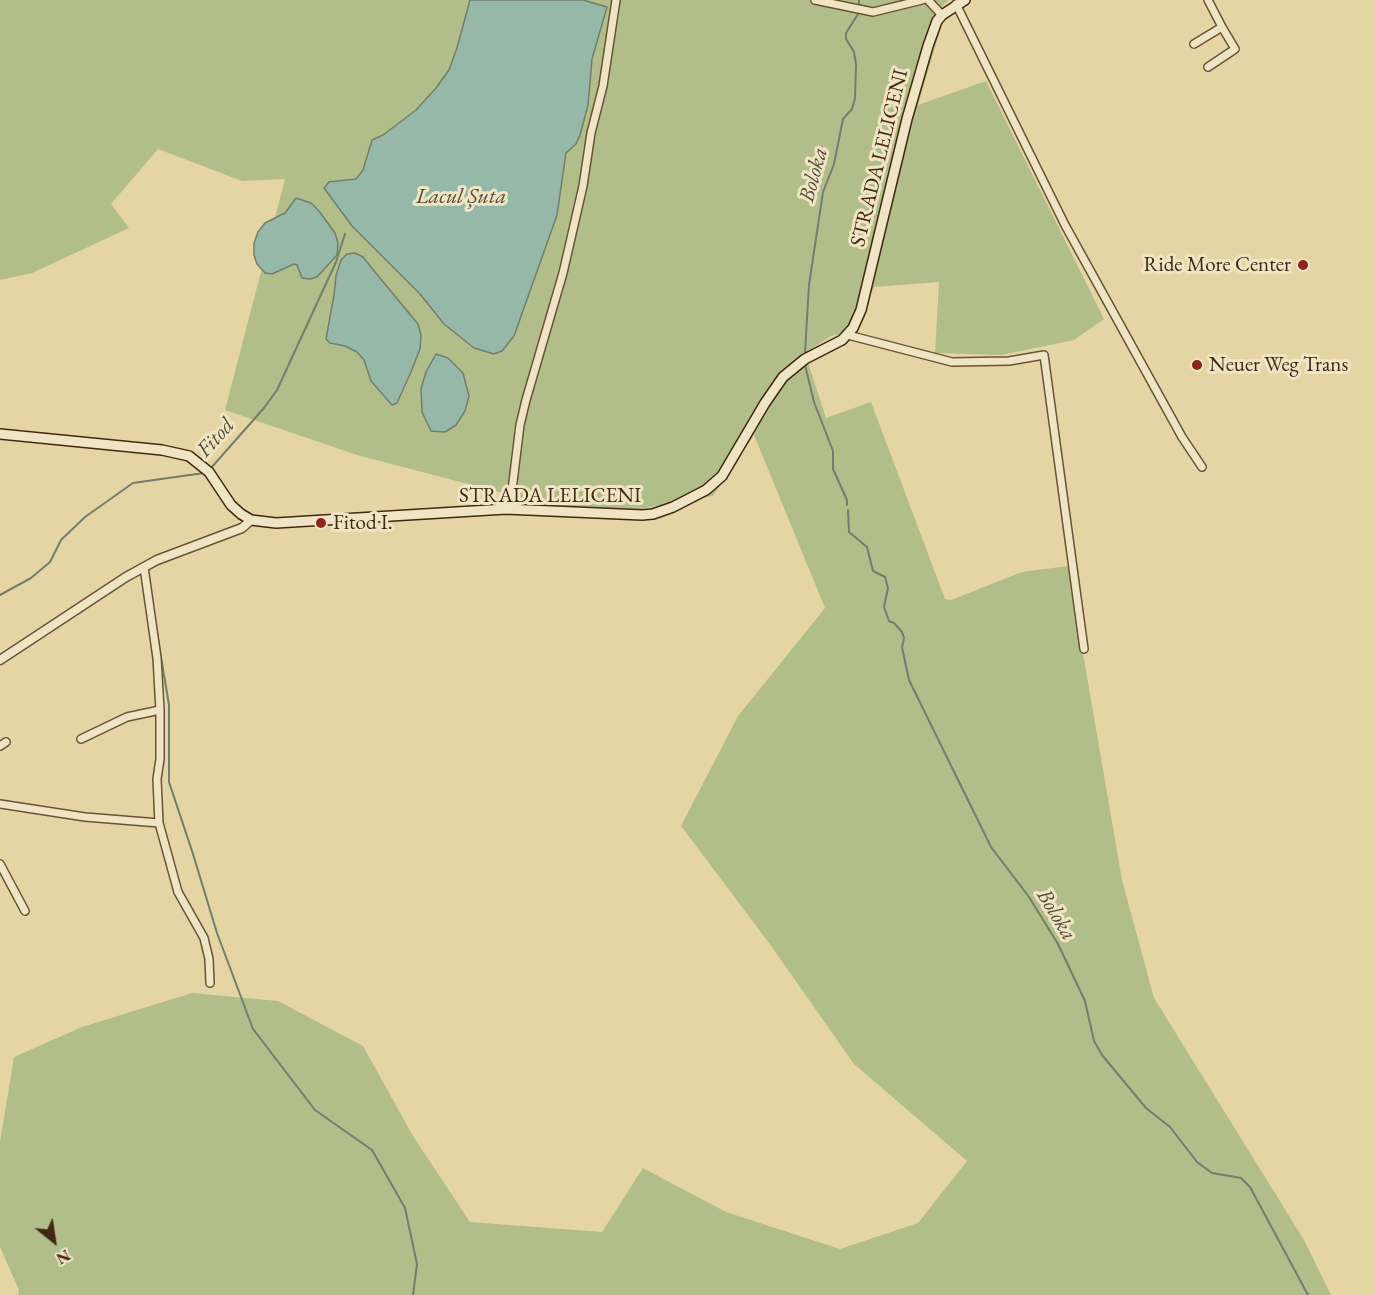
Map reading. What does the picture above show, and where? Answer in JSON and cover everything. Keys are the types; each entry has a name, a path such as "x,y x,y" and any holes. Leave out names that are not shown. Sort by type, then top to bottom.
{"main road":[{"name":"STRADA LELICENI","path":"251,520 276,523 506,509 642,515 663,511 706,490 722,476 765,402 783,376 805,358 848,335 856,322 861,310 909,110 928,46 937,21 960,2"},
{"path":"0,435 177,453 196,460 208,471 231,505 251,520"}],"street":[{"path":"506,509 512,490 522,417 563,273 584,186 591,133 603,86 616,0"},
{"path":"815,0 873,12 922,0"},
{"path":"928,0 942,15"},
{"path":"1208,0 1235,49 1208,67"},
{"name":"STRADA LELICENI","path":"960,2 1065,225 1182,437 1202,467"},
{"path":"1194,44 1222,27"},
{"path":"848,335 952,362 1010,361 1044,355 1084,649"},
{"path":"0,660 144,567 171,553 242,528 251,520"},
{"path":"144,567 157,658 160,710 160,759 157,779 159,823 178,892 204,938 209,959 210,983"},
{"path":"81,739 127,717 160,710"},
{"path":"0,804 85,817 159,823"},
{"path":"0,864 25,911"}],"green space":[{"path":"0,0 949,0 934,14 942,24 918,105 986,81 1104,319 1074,340 1001,355 935,353 939,282 874,287 857,331 831,336 805,353 826,418 871,402 945,599 951,600 1022,572 1068,566 1122,880 1154,998 1304,1240 1331,1295 18,1295 19,1290 0,1247 0,1142 14,1057 82,1027 192,993 278,1001 363,1046 413,1136 470,1222 602,1232 643,1168 726,1212 840,1249 918,1223 967,1161 854,1064 769,943 681,826 738,716 825,608 754,435 713,496 594,517 357,455 225,410 285,179 242,181 158,149 111,204 129,228 32,273 0,280"}],"water":[{"name":"Lacul Șuta","path":"470,0 583,0 607,7 592,59 588,105 580,135 576,144 566,153 557,215 514,336 502,351 494,354 474,348 444,324 420,294 352,226 324,188 329,182 356,179 363,170 372,140 383,135 416,110 436,88 449,70"},
{"path":"296,198 311,203 319,211 335,233 338,243 337,255 317,277 310,279 302,278 297,265 294,264 272,274 265,273 257,264 254,255 254,243 258,232 265,223 285,213"},
{"path":"355,253 363,257 418,324 421,335 420,349 411,372 397,403 392,405 371,381 364,360 357,352 345,346 330,343 326,339 336,276 341,260 347,254"},
{"path":"436,354 448,358 463,373 469,396 465,411 456,425 445,432 431,431 422,412 421,389 426,372"}],"waterway":[{"name":"Boloka","path":"859,0 859,6"},
{"name":"Boloka","path":"805,352 809,285 823,192 834,164 843,119 852,109 855,98 856,64 854,52 846,39 846,33 858,14"},
{"name":"Fitod","path":"211,468 277,390 336,262 345,234"},
{"name":"Boloka","path":"805,365 814,402 833,451 833,469 847,500 847,505"},
{"name":"Fitod","path":"0,595 31,578 50,562 61,540 85,517 133,483 204,473"},
{"name":"Boloka","path":"848,510 849,532 867,547 873,571 885,577 888,588 884,607 889,621 902,632 904,638 902,647 909,680 991,847 1029,897 1058,944 1085,1001 1094,1041 1102,1055 1146,1108 1170,1127 1197,1162 1212,1173 1241,1178 1250,1187 1308,1295"},
{"path":"152,603 169,705 169,782 217,933 253,1029 315,1110 372,1150 405,1208 417,1264 413,1295"}],"place":[{"name":"Ride More Center","path":"1303,265"},
{"name":"Neuer Weg Trans","path":"1197,365"},
{"name":"Fitod I.","path":"321,523"}]}
